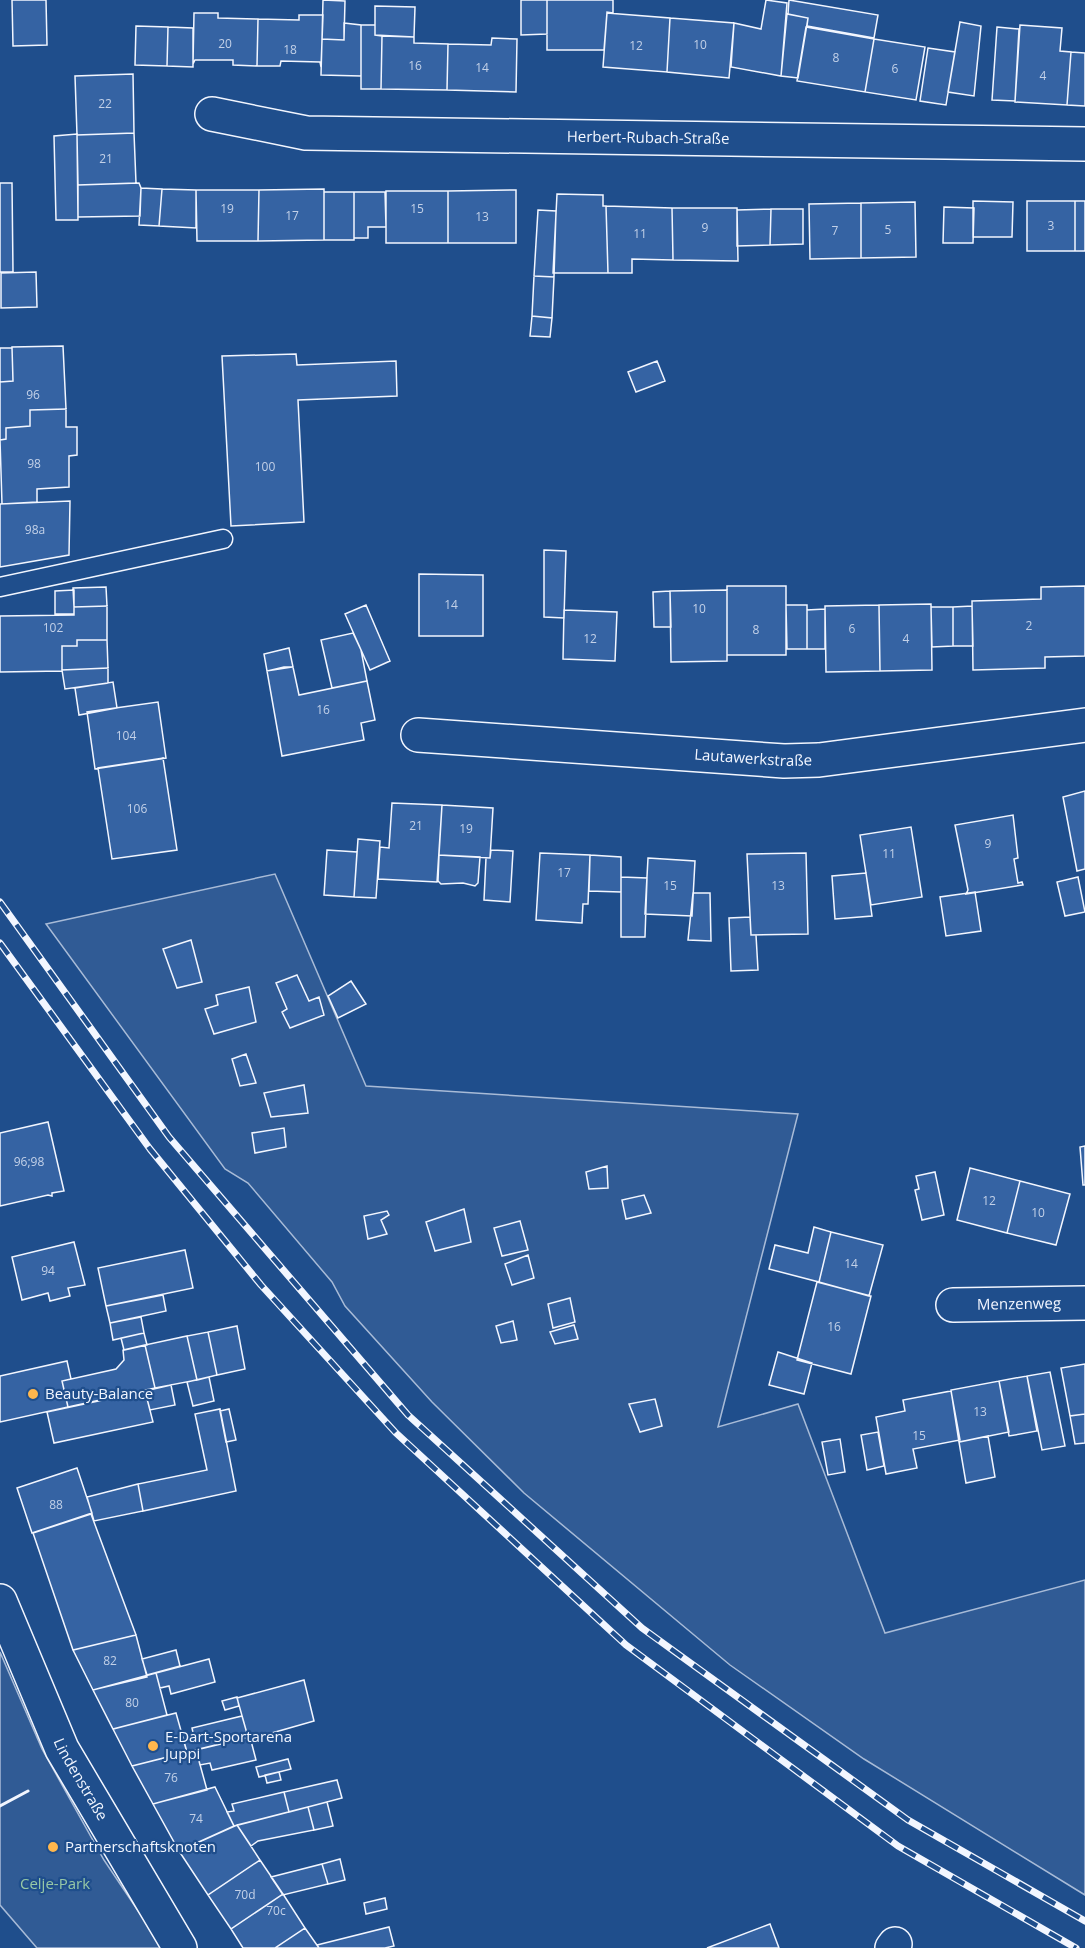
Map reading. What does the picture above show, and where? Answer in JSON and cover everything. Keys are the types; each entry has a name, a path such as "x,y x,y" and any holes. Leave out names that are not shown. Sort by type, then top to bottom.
{"street":[{"name":"Herbert-Rubach-Straße","path":"212,114 306,133 1085,144"},
{"name":"Lautawerkstraße","path":"418,735 784,761 819,760 1085,725"},
{"name":"Menzenweg","path":"953,1305 1085,1303"},
{"name":"Lindenstraße","path":"0,1601 62,1749 180,1948"}],"lane":[{"path":"0,587 223,539"}],"shaded area":[{"path":"275,874 366,1086 798,1114 718,1427 798,1404 885,1633 1085,1580 1085,1895 864,1759 730,1665 524,1493 432,1402 345,1306 332,1282 248,1183 225,1169 46,924"},
{"name":"Celje-Park","path":"0,1652 42,1749 104,1860 163,1948 37,1948 0,1905"}],"building":[{"path":"12,0 46,0 47,45 13,46"},
{"path":"323,0 345,1 344,40 322,39"},
{"path":"521,0 547,0 547,34 521,35"},
{"path":"547,0 613,0 613,13 607,12 604,50 547,50"},
{"path":"766,0 787,3 781,76 731,67 734,23 761,29"},
{"path":"789,0 878,15 874,38 807,26 808,18 788,14"},
{"path":"375,6 415,7 414,37 375,35"},
{"path":"194,13 218,13 218,18 258,19 257,66 233,65 233,60 195,60 193,64"},
{"path":"607,13 670,18 667,72 603,67"},
{"path":"787,14 808,18 798,78 781,76"},
{"path":"299,15 323,15 321,67 320,62 281,61 280,66 257,66 258,19 299,20"},
{"path":"670,18 734,23 729,78 667,72"},
{"path":"960,22 981,26 974,96 948,92"},
{"path":"344,23 361,25 361,76 321,75 322,39 344,40"},
{"path":"361,25 375,25 375,35 382,36 381,89 361,89"},
{"path":"1020,25 1062,28 1060,51 1071,52 1067,105 1015,102"},
{"path":"136,26 168,27 167,66 135,65"},
{"path":"168,27 193,28 193,67 167,66"},
{"path":"806,27 874,39 865,92 797,81"},
{"path":"997,27 1019,29 1015,101 992,100"},
{"path":"382,36 414,37 414,43 448,44 447,90 381,89"},
{"path":"492,38 517,39 516,92 447,90 448,44 491,45"},
{"path":"874,39 925,47 916,100 865,92"},
{"path":"928,48 955,52 946,105 920,101"},
{"path":"1071,52 1085,53 1085,106 1067,105"},
{"path":"133,74 134,133 77,135 75,76"},
{"path":"134,133 136,183 78,185 77,135"},
{"path":"77,134 78,220 56,220 54,136"},
{"path":"0,183 12,183 13,272 0,272"},
{"path":"139,183 141,188 140,216 78,217 78,185"},
{"path":"141,188 162,189 159,226 139,225"},
{"path":"162,189 196,190 196,228 159,226"},
{"path":"324,189 324,240 258,241 259,190"},
{"path":"196,190 259,190 258,241 197,241"},
{"path":"516,190 516,243 448,243 448,191"},
{"path":"386,191 448,191 448,243 386,243"},
{"path":"324,192 354,192 354,240 324,240"},
{"path":"354,192 385,192 386,227 368,227 368,238 354,238"},
{"path":"557,194 603,195 603,206 606,206 608,273 553,273"},
{"path":"973,201 1013,202 1012,237 973,237"},
{"path":"1027,201 1075,201 1075,251 1027,251"},
{"path":"1075,201 1085,201 1085,251 1075,251"},
{"path":"915,202 916,257 861,258 861,203"},
{"path":"861,203 861,258 810,259 809,204"},
{"path":"606,206 672,208 673,260 632,259 632,273 608,273"},
{"path":"944,207 974,208 973,243 943,243"},
{"path":"672,208 737,208 738,261 673,260"},
{"path":"771,209 770,245 737,246 737,210"},
{"path":"771,209 803,209 803,244 770,245"},
{"path":"538,210 556,211 554,277 534,276"},
{"path":"36,272 37,307 1,308 1,273"},
{"path":"534,276 554,277 552,318 532,316"},
{"path":"532,316 552,318 550,337 530,336"},
{"path":"63,346 66,409 30,410 30,426 6,428 6,439 0,440 0,382 13,381 12,347"},
{"path":"0,348 12,348 13,381 0,382"},
{"path":"296,354 297,365 396,361 397,396 298,400 304,522 231,526 222,356"},
{"path":"657,361 665,381 636,392 628,372"},
{"path":"66,409 66,427 77,427 77,455 69,456 69,487 37,489 37,502 2,504 0,440 6,439 6,428 30,426 30,410"},
{"path":"70,501 69,555 0,567 0,504"},
{"path":"544,550 566,551 564,618 544,617"},
{"path":"419,574 483,575 483,636 419,636"},
{"path":"727,586 786,586 786,655 727,655"},
{"path":"1085,586 1085,656 1045,657 1045,668 973,670 972,601 1041,599 1041,587"},
{"path":"106,587 107,606 74,607 73,588"},
{"path":"74,590 74,614 55,614 55,591"},
{"path":"727,590 727,661 671,662 670,591"},
{"path":"670,591 671,627 654,627 653,592"},
{"path":"931,604 932,670 880,671 879,605"},
{"path":"366,605 390,661 370,670 345,614"},
{"path":"786,605 807,605 807,649 787,649"},
{"path":"879,605 880,671 826,672 825,606"},
{"path":"107,606 107,640 77,640 77,646 62,646 62,671 0,672 0,616 74,615 74,607"},
{"path":"972,606 973,646 953,646 953,607"},
{"path":"931,607 953,607 953,646 932,647"},
{"path":"825,609 825,649 807,649 807,610"},
{"path":"564,610 617,612 615,661 563,659"},
{"path":"353,633 361,650 367,681 332,688 321,640"},
{"path":"77,640 107,640 108,668 62,670 62,646 77,646"},
{"path":"289,648 293,667 267,671 264,654"},
{"path":"293,667 299,695 367,681 375,720 361,723 364,740 282,756 267,671"},
{"path":"108,668 108,683 65,689 62,670"},
{"path":"113,682 117,708 79,715 75,688"},
{"path":"158,702 166,758 95,769 87,712"},
{"path":"163,758 177,850 112,859 98,768"},
{"path":"1085,791 1085,869 1077,871 1063,797"},
{"path":"392,803 442,805 437,882 378,879 380,847 389,848"},
{"path":"442,805 493,808 490,858 439,855"},
{"path":"1013,815 1018,858 1014,859 1018,883 1022,882 1023,885 966,894 968,890 955,825"},
{"path":"911,827 922,897 871,905 860,835"},
{"path":"358,839 380,841 376,898 354,897"},
{"path":"327,850 357,852 354,897 324,895"},
{"path":"491,850 513,851 510,902 484,900 486,858 490,858"},
{"path":"540,853 590,855 588,904 583,904 582,923 536,920"},
{"path":"806,853 808,934 751,935 747,854"},
{"path":"439,855 480,857 478,883 475,886 463,883 441,884 438,881"},
{"path":"590,855 621,857 621,892 589,891"},
{"path":"648,858 695,861 692,916 645,914"},
{"path":"866,873 872,916 835,919 832,876"},
{"path":"621,877 647,878 645,937 621,937"},
{"path":"1078,877 1085,912 1065,916 1057,882"},
{"path":"975,892 981,931 946,936 940,897"},
{"path":"693,893 710,893 711,941 688,940"},
{"path":"750,917 751,935 756,935 758,970 731,971 729,918"},
{"path":"191,940 202,982 177,988 163,949"},
{"path":"297,975 309,1001 319,997 324,1015 290,1028 282,1012 287,1009 276,983"},
{"path":"351,981 366,1004 338,1018 328,996"},
{"path":"249,987 256,1022 214,1034 205,1009 218,1005 216,995"},
{"path":"246,1054 256,1083 240,1086 232,1059"},
{"path":"304,1085 308,1113 271,1117 264,1093"},
{"path":"48,1122 64,1191 52,1193 52,1196 0,1206 0,1133"},
{"path":"284,1128 286,1147 255,1153 252,1133"},
{"path":"1085,1146 1085,1185 1083,1185 1080,1147"},
{"path":"607,1166 608,1188 589,1189 586,1172"},
{"path":"970,1168 1020,1181 1007,1233 957,1220"},
{"path":"935,1172 944,1215 922,1220 915,1190 919,1189 916,1176"},
{"path":"1020,1181 1070,1194 1056,1245 1007,1233"},
{"path":"644,1195 651,1213 626,1219 622,1200"},
{"path":"464,1209 471,1242 435,1251 426,1222"},
{"path":"387,1211 389,1215 381,1220 387,1234 368,1239 364,1216"},
{"path":"520,1221 528,1250 502,1256 494,1228"},
{"path":"814,1227 831,1232 819,1282 769,1269 775,1245 808,1253"},
{"path":"831,1232 883,1245 869,1296 819,1282"},
{"path":"74,1242 85,1285 68,1288 70,1296 50,1301 48,1293 22,1300 12,1257"},
{"path":"185,1250 193,1288 106,1306 98,1268"},
{"path":"528,1255 534,1278 512,1285 505,1264"},
{"path":"817,1282 871,1296 851,1374 797,1360"},
{"path":"163,1295 166,1311 110,1323 106,1306"},
{"path":"570,1298 575,1322 553,1328 548,1304"},
{"path":"141,1317 144,1333 113,1340 110,1323"},
{"path":"513,1321 517,1340 501,1343 496,1326"},
{"path":"574,1325 578,1339 555,1344 550,1332"},
{"path":"237,1326 245,1369 217,1375 208,1332"},
{"path":"208,1332 217,1375 197,1380 187,1336"},
{"path":"144,1333 147,1345 124,1350 121,1338"},
{"path":"187,1336 197,1380 155,1388 145,1345"},
{"path":"145,1345 155,1388 68,1407 62,1381 116,1369 124,1360 123,1350"},
{"path":"778,1352 812,1363 804,1394 769,1385"},
{"name":"Beauty-Balance","path":"67,1361 71,1379 62,1381 68,1407 0,1422 0,1376"},
{"path":"1085,1364 1085,1414 1070,1416 1061,1368"},
{"path":"1050,1372 1065,1446 1042,1450 1027,1376"},
{"path":"1027,1376 1037,1431 1009,1436 999,1381"},
{"path":"209,1377 214,1401 193,1406 187,1382"},
{"path":"999,1381 1009,1432 959,1442 951,1390"},
{"path":"171,1385 175,1405 150,1410 145,1391"},
{"path":"145,1391 153,1422 54,1443 47,1412"},
{"path":"951,1391 960,1440 913,1449 917,1468 886,1474 876,1417 905,1411 903,1400"},
{"path":"655,1399 662,1426 640,1432 629,1404"},
{"path":"220,1409 236,1491 143,1511 138,1484 207,1470 195,1414"},
{"path":"229,1409 236,1440 226,1442 220,1411"},
{"path":"1085,1414 1085,1443 1075,1444 1070,1416"},
{"path":"878,1432 884,1466 867,1470 861,1435"},
{"path":"988,1436 995,1477 966,1483 959,1442"},
{"path":"840,1439 845,1472 828,1475 822,1442"},
{"path":"77,1468 92,1513 32,1533 17,1488"},
{"path":"138,1484 143,1511 94,1521 87,1497"},
{"path":"91,1514 136,1635 73,1650 33,1533"},
{"path":"136,1635 147,1677 93,1690 73,1650"},
{"path":"176,1650 180,1666 147,1675 142,1659"},
{"path":"209,1659 215,1682 171,1694 169,1686 160,1688 156,1673"},
{"path":"156,1673 167,1715 113,1729 93,1690"},
{"path":"304,1680 314,1721 251,1739 248,1737 237,1698"},
{"path":"237,1697 239,1706 225,1710 222,1701"},
{"name":"E-Dart-Sportarena Juppi","path":"176,1713 187,1752 132,1766 113,1729"},
{"path":"242,1716 248,1737 187,1752 183,1739 194,1737 192,1728"},
{"path":"250,1737 256,1760 212,1770 210,1763 200,1765 196,1750"},
{"path":"196,1750 207,1790 153,1804 132,1766"},
{"path":"288,1759 291,1769 259,1777 256,1767"},
{"path":"279,1772 281,1780 267,1783 265,1775"},
{"path":"337,1780 342,1798 289,1812 284,1792"},
{"path":"215,1787 234,1826 179,1851 153,1804"},
{"path":"284,1792 289,1812 234,1826 227,1812 234,1811 232,1804"},
{"path":"327,1802 333,1826 314,1830 308,1807"},
{"path":"308,1807 314,1830 258,1841 251,1846 237,1825"},
{"path":"237,1825 260,1860 208,1895 179,1851"},
{"path":"340,1859 345,1880 328,1884 322,1864"},
{"path":"260,1860 283,1894 231,1929 208,1895"},
{"path":"322,1864 328,1884 283,1895 271,1877"},
{"path":"283,1894 305,1928 275,1948 243,1948 231,1929"},
{"path":"385,1898 387,1909 366,1914 364,1903"},
{"path":"770,1924 779,1948 707,1948"},
{"path":"389,1927 394,1946 319,1948 317,1945"},
{"path":"305,1928 319,1948 275,1948"}],"railway":[{"path":"0,902 169,1137 408,1415 642,1628 908,1820 1085,1921"},
{"path":"0,943 150,1149 261,1285 396,1433 626,1645 898,1846 1076,1948"}],"wall":[{"path":"0,1806 28,1791"}],"place":[{"name":"Beauty-Balance","path":"33,1394"},
{"name":"E-Dart-Sportarena Juppi","path":"153,1746"},
{"name":"Partnerschaftsknoten","path":"53,1847"}]}
